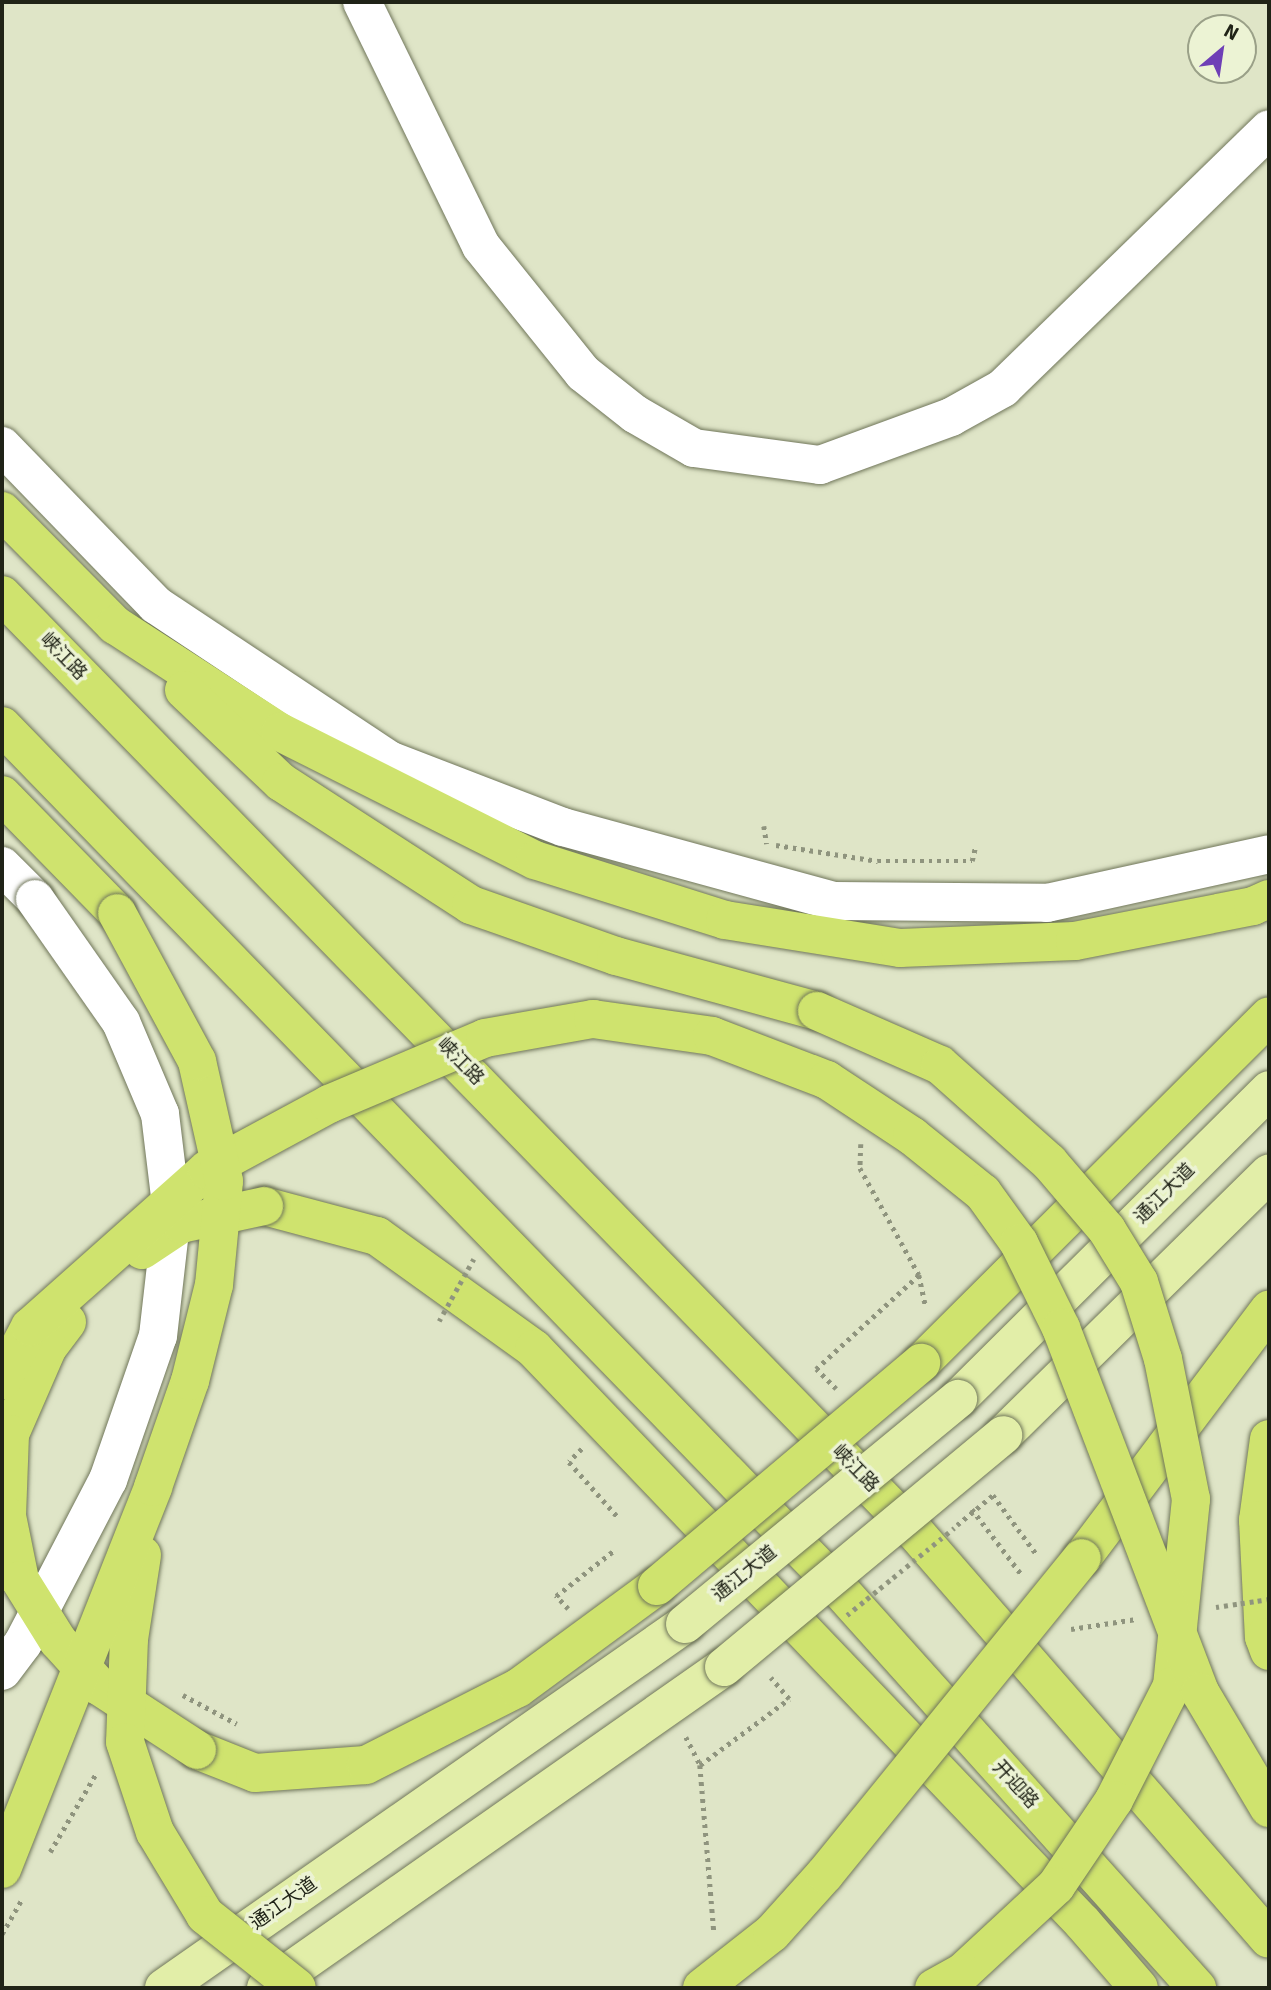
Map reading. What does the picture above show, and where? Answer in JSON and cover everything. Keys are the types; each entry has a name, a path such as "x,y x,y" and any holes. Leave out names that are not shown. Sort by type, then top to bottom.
{"highway":[{"path":"2,511 115,625 281,782 471,905 616,956 817,1011 940,1065 1049,1162 1107,1230 1139,1282 1163,1359 1191,1499 1172,1686 1114,1800 1056,1886 963,1972 934,1988"},
{"name":"峡江路","path":"2,595 915,1532 1269,1939"},
{"path":"115,625 280,732 535,860 725,920 900,948 1075,941 1253,906 1269,899"},
{"name":"开迎路","path":"2,726 832,1581 1197,1988"},
{"path":"2,795 117,914 197,1061 224,1181 214,1285 190,1381 15,1878"},
{"path":"1139,1988 1082,1922 534,1349 377,1236 264,1206 181,1224 99,1279 48,1347 10,1434 7,1516 20,1580 58,1642 99,1686 197,1750 255,1773 366,1765 519,1688 657,1586 921,1363 1269,1016"},
{"path":"2,1380 30,1327 207,1170 329,1104 485,1038 593,1019 712,1036 827,1080 912,1136 983,1193 1019,1243 1061,1328 1200,1692 1269,1808"},
{"path":"702,1988 772,1933 825,1874 1082,1558 1269,1310"},
{"path":"1269,1439 1258,1520 1264,1637 1269,1651"},
{"path":"153,1488 130,1639 125,1742 155,1832 205,1915 297,1988"}],"main road":[{"path":"362,2 481,246 583,373 635,414 694,447 718,451 820,465 951,417 1003,388 1269,129"},
{"path":"2,446 156,605 389,760 563,827 834,901 1046,903 1269,854"},
{"path":"2,866 34,899 121,1022 160,1114 172,1213 158,1336 108,1480 23,1643 2,1671"},
{"name":"通江大道","path":"164,1988 685,1624 958,1399 1269,1090"},
{"path":"266,1988 724,1667 1003,1435 1269,1174"}],"path":[{"path":"764,826 765,844 878,861 972,861 975,848"},
{"path":"439,1321 474,1258"},
{"path":"842,1395 816,1368 919,1275"},
{"path":"585,1446 569,1462 617,1516"},
{"path":"967,1503 1022,1575"},
{"path":"835,1625 954,1528"},
{"path":"569,1610 556,1596 616,1549"},
{"path":"1201,1609 1269,1600"},
{"path":"559,1617 580,1602"},
{"path":"700,1765 789,1699 771,1678 782,1669"},
{"path":"176,1691 250,1732"},
{"path":"685,1737 700,1765 714,1943"},
{"path":"43,1864 104,1759"},
{"path":"2,1934 15,1878"}]}
